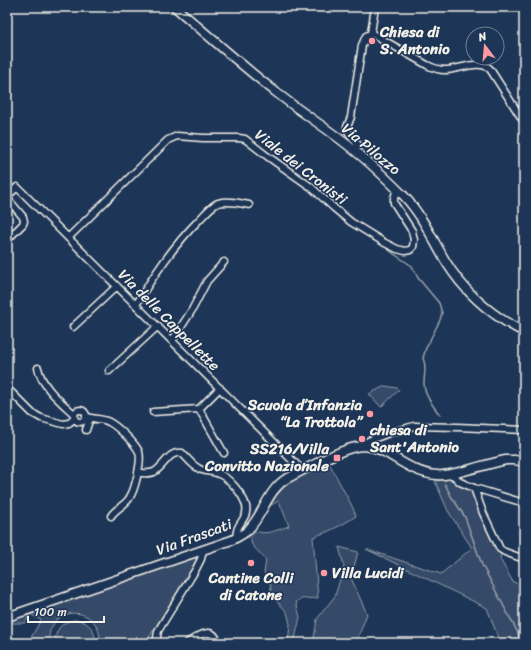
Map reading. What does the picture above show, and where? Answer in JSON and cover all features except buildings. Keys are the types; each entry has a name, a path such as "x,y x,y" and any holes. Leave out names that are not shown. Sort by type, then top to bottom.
{"main road":[{"name":"Via Pilozzo","path":"175,7 275,92 354,150 397,189 415,210 449,266 464,287 485,307 504,321 524,332"},
{"name":"Via Frascati","path":"7,617 237,538 252,525 272,493 286,479 333,455 350,449 369,447 378,449 425,473 438,475 453,474 506,460 524,462"}],"street":[{"path":"354,150 358,145 348,133 347,127 351,117 362,45 366,36 371,33 375,7"},
{"path":"371,33 427,65 437,69 447,70 477,65 487,66 524,122"},
{"name":"Viale dei Cronisti","path":"68,238 168,140 175,136 245,139 308,185 351,222 385,243 405,251 410,250 413,247 414,238 409,225 394,203 397,189"},
{"name":"Via delle Cappellette","path":"7,197 17,187 304,471"},
{"path":"7,197 23,217 24,221 7,240"},
{"path":"136,305 148,285 178,244 211,208 223,202 248,205"},
{"path":"172,341 192,310 207,281 224,262"},
{"path":"72,327 117,286"},
{"path":"109,371 158,326"},
{"path":"38,368 43,382 77,422 81,422 88,417"},
{"path":"153,412 199,409 220,388"},
{"path":"11,392 32,413 41,418 63,424 69,423 74,417 76,411 79,410 84,412 88,417 103,420 113,425 134,445 140,456 138,473 133,491 125,504 111,516"},
{"path":"199,409 224,453"},
{"path":"86,430 88,417"},
{"path":"359,447 389,433 414,426 524,430"},
{"path":"138,473 155,471 171,456 179,452 182,453 198,469 222,476 240,492 246,506 244,517 237,530 237,538"},
{"path":"453,474 460,482 474,488 524,503"},
{"path":"474,488 483,514 500,549 524,559"},
{"path":"158,643 158,631 196,569 203,550"},
{"path":"187,643 198,636 208,633 214,636 218,643"}],"shaded area":[{"path":"385,386 397,388 399,390 381,407 369,394"},
{"path":"328,461 356,516 335,528 313,537 318,598 301,599 296,602 300,617 294,643 288,643 290,624 287,612 272,596 270,583 264,573 266,560 252,545 250,536 256,531 264,533 289,526 279,501 269,506 280,490 289,482"},
{"path":"448,479 470,488 496,550 501,555 500,559 513,582 524,586 524,643 500,643 487,608 366,549 441,574 472,548 448,511 435,481"},
{"path":"339,547 358,552 351,578 367,614 356,643 320,643 314,638 317,619 335,596 344,566"},
{"path":"196,556 196,562 148,639 148,643 100,643 99,631 93,621 82,614 76,613 63,616 57,620 51,629 49,643 28,643 41,620 30,614 25,623 7,623 7,621 28,613"},
{"path":"79,620 90,626 94,634 95,643 55,643 56,634 60,627 69,621"}],"waterway":[{"path":"385,247 412,266 418,278 439,303 442,313 440,320 426,348 423,358 425,367 424,387 429,400 440,415"},
{"path":"445,484 465,517 482,565 517,631 521,643"}],"place":[{"name":"Chiesa di S. Antonio","path":"372,41"},
{"name":"Scuola d’Infanzia “La Trottola”","path":"370,414"},
{"name":"chiesa di Sant'Antonio","path":"362,439"},
{"name":"SS216/Villa Convitto Nazionale","path":"337,458"},
{"name":"Cantine Colli di Catone","path":"251,563"},
{"name":"Villa Lucidi","path":"324,573"}]}
